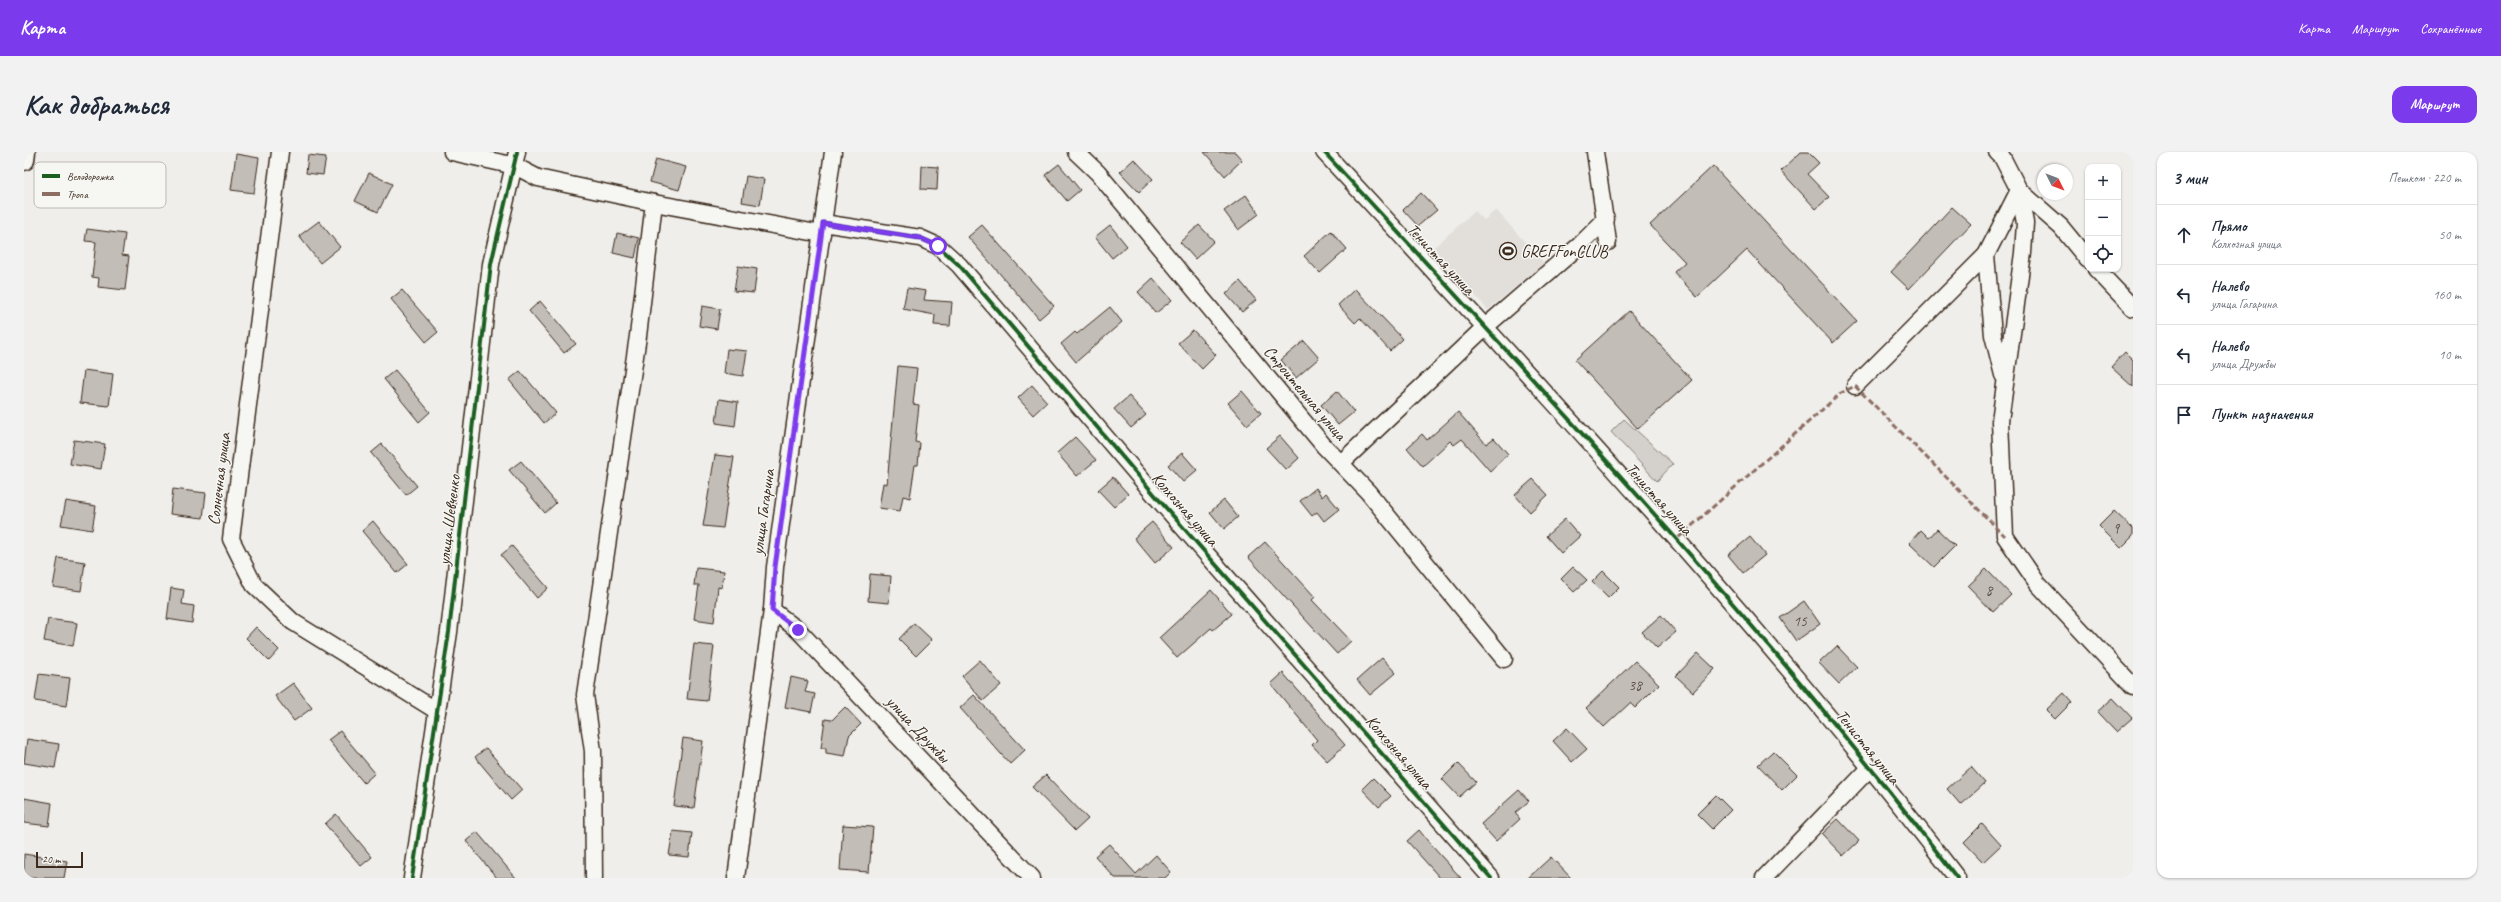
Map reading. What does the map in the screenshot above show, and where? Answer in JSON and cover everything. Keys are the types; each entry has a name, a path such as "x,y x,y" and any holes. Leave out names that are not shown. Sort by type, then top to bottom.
{"main road":[{"path":"24,160 25,152"}],"street":[{"name":"Солнечная улица","path":"280,152 231,539 254,585 293,622 437,711"},
{"name":"Колхозная улица","path":"452,152 516,159 538,178 654,203 822,228 920,238 938,246 959,265 1160,501 1492,878"},
{"name":"улица Гагарина","path":"736,878 772,610 775,567 833,152"},
{"name":"Строительная улица","path":"1076,152 1098,173 1324,446 1368,492 1504,659"},
{"name":"Тенистая улица","path":"1324,152 1678,538 1746,618 1957,878"},
{"path":"1596,152 1608,242"},
{"path":"1997,152 2002,157 2018,190 2025,230 2000,421 2006,536 2038,584 2133,686"},
{"name":"улица Шевченко","path":"412,878 449,632 492,264 516,159"},
{"path":"1855,386 1986,255 2018,190"},
{"path":"2018,190 2061,227 2085,256"},
{"path":"594,878 593,751 585,695 638,336 654,203"},
{"path":"1341,463 1485,327 1580,245 1606,219"},
{"path":"1986,255 1992,335 2005,382"},
{"path":"2099,272 2133,308"},
{"name":"улица Дружбы","path":"772,610 798,630 1032,878"},
{"path":"1764,878 1869,769"}],"shaded area":[{"name":"GREFFonCLUB","path":"1496,210 1544,263 1488,310 1433,248 1475,211 1484,220"},
{"path":"1624,419 1673,464 1657,481 1611,432"}],"building":[{"path":"1204,152 1235,152 1242,160 1225,176"},
{"path":"1801,152 1808,152 1819,163 1807,174 1829,197 1816,209 1781,171"},
{"path":"236,154 259,158 254,193 231,190"},
{"path":"308,155 326,157 323,175 306,173"},
{"path":"656,159 686,167 679,190 650,182"},
{"path":"1134,159 1153,179 1139,192 1120,172"},
{"path":"1059,164 1080,190 1067,201 1045,175"},
{"path":"922,166 938,167 937,190 921,189"},
{"path":"1713,166 1857,321 1833,343 1747,250 1697,297 1674,272 1685,262 1650,225"},
{"path":"369,173 392,184 378,212 355,201"},
{"path":"746,176 764,179 760,205 742,202"},
{"path":"1421,193 1437,210 1418,226 1403,210"},
{"path":"1246,195 1259,214 1238,230 1224,211"},
{"path":"1952,207 1971,224 1909,289 1891,272"},
{"path":"319,221 340,247 320,263 299,236"},
{"path":"982,225 1054,306 1039,319 968,237"},
{"path":"1110,225 1127,246 1112,258 1095,237"},
{"path":"1199,225 1214,241 1195,259 1180,242"},
{"path":"87,229 125,234 122,255 129,256 125,290 98,287 99,278 92,277 96,242 85,241"},
{"path":"1331,231 1347,249 1320,273 1304,256"},
{"path":"617,233 639,238 635,258 613,253"},
{"path":"738,266 757,269 754,293 734,291"},
{"path":"1153,278 1172,300 1156,313 1138,292"},
{"path":"1240,281 1256,300 1242,312 1226,294"},
{"path":"907,288 926,291 924,300 952,302 950,326 934,325 935,315 903,309"},
{"path":"1355,289 1403,339 1390,351 1360,318 1355,323 1338,305"},
{"path":"402,290 438,332 426,342 391,299"},
{"path":"540,301 576,344 564,353 529,311"},
{"path":"702,306 720,309 717,329 699,326"},
{"path":"1110,307 1122,322 1076,362 1061,344 1075,332 1077,334"},
{"path":"1629,311 1692,380 1638,429 1575,360"},
{"path":"1193,330 1216,355 1202,369 1178,343"},
{"path":"1304,341 1319,358 1296,378 1281,360"},
{"path":"727,349 747,351 743,376 724,373"},
{"path":"2125,352 2133,360 2133,387 2111,367"},
{"path":"898,366 917,368 913,404 919,405 915,442 920,443 918,465 915,465 910,498 903,496 900,511 879,508 883,483 887,484"},
{"path":"84,370 113,374 109,406 80,403"},
{"path":"395,370 430,412 419,422 384,379"},
{"path":"520,371 556,413 544,423 509,380"},
{"path":"1032,385 1047,402 1033,415 1018,398"},
{"path":"1242,391 1261,413 1247,425 1228,403"},
{"path":"1337,391 1354,412 1338,425 1321,405"},
{"path":"1129,396 1146,415 1131,428 1114,409"},
{"path":"719,399 738,402 735,426 716,423"},
{"path":"1458,412 1486,444 1494,438 1508,454 1490,471 1462,439 1454,445 1450,441 1423,466 1407,448 1422,434 1427,440"},
{"path":"1280,436 1299,458 1286,470 1266,448"},
{"path":"1075,437 1096,460 1077,476 1057,453"},
{"path":"74,440 105,444 101,469 70,464"},
{"path":"382,444 417,486 406,495 371,453"},
{"path":"1182,453 1197,470 1183,482 1168,465"},
{"path":"715,455 734,457 723,528 703,526"},
{"path":"521,461 556,503 545,513 509,470"},
{"path":"1113,477 1128,494 1114,507 1098,490"},
{"path":"1533,479 1548,495 1530,512 1515,495"},
{"path":"1316,488 1322,497 1326,493 1339,509 1324,521 1317,512 1312,516 1300,501"},
{"path":"173,489 206,493 203,518 170,514"},
{"path":"1224,500 1238,517 1224,529 1210,512"},
{"path":"66,501 96,506 92,530 61,525"},
{"path":"2114,511 2133,529 2133,536 2121,548 2099,526"},
{"path":"1565,519 1580,536 1561,553 1546,536"},
{"path":"373,521 408,564 397,573 362,531"},
{"path":"1152,522 1174,547 1155,563 1134,538"},
{"path":"1937,529 1955,546 1934,567 1909,543 1921,530 1929,538"},
{"path":"1750,537 1765,555 1743,573 1728,555"},
{"path":"1265,542 1315,597 1312,600 1351,641 1337,654 1248,557"},
{"path":"512,546 548,588 537,598 501,555"},
{"path":"58,558 85,562 81,591 53,587"},
{"path":"1573,567 1587,580 1574,592 1561,579"},
{"path":"696,568 724,571 722,588 718,587 714,622 694,619 699,585 694,585"},
{"path":"1986,569 2011,595 1993,612 1968,586"},
{"path":"1603,571 1619,587 1608,598 1592,582"},
{"path":"870,574 891,576 889,603 868,601"},
{"path":"171,588 184,590 182,604 194,606 192,623 167,619"},
{"path":"1211,590 1232,614 1213,630 1211,628 1177,658 1159,638"},
{"path":"1804,601 1820,624 1796,641 1780,618"},
{"path":"1661,615 1676,632 1657,648 1642,632"},
{"path":"48,619 77,623 73,646 44,641"},
{"path":"914,623 932,640 916,656 899,639"},
{"path":"256,627 279,650 269,661 246,638"},
{"path":"694,644 714,646 707,701 687,699"},
{"path":"1837,646 1857,667 1839,684 1819,663"},
{"path":"1698,653 1715,669 1693,692 1676,676"},
{"path":"1382,658 1396,673 1370,695 1357,680"},
{"path":"980,660 1001,685 983,701 962,676"},
{"path":"1635,661 1659,684 1635,708 1630,703 1604,727 1586,708"},
{"path":"1283,673 1345,745 1327,761 1312,745 1317,740 1271,684"},
{"path":"39,674 70,678 66,706 35,701"},
{"path":"791,677 808,681 805,692 815,694 811,712 785,707"},
{"path":"293,683 312,708 294,721 275,696"},
{"path":"2064,693 2072,702 2055,719 2046,710"},
{"path":"974,695 1025,750 1010,764 960,708"},
{"path":"2113,698 2132,718 2116,732 2097,712"},
{"path":"845,707 861,724 849,736 845,756 826,753 826,748 821,748 825,719 832,720"},
{"path":"1567,728 1587,749 1572,762 1553,741"},
{"path":"340,731 375,773 364,783 328,740"},
{"path":"683,738 703,741 694,808 674,806"},
{"path":"27,739 59,744 55,768 24,763"},
{"path":"486,748 522,790 511,800 475,757"},
{"path":"1773,751 1797,775 1782,790 1758,765"},
{"path":"1458,763 1476,782 1459,797 1442,779"},
{"path":"1971,767 1985,783 1961,805 1947,789"},
{"path":"1046,775 1088,819 1075,831 1032,787"},
{"path":"1373,778 1391,796 1379,807 1362,789"},
{"path":"1519,790 1529,801 1515,813 1520,819 1496,841 1481,824"},
{"path":"1716,795 1731,810 1712,829 1697,814"},
{"path":"24,798 52,803 49,826 24,823"},
{"path":"336,814 372,857 361,866 325,824"},
{"path":"1838,819 1859,841 1843,856 1822,834"},
{"path":"1982,824 2001,845 1983,862 1964,842"},
{"path":"843,825 873,827 869,872 840,870"},
{"path":"1419,830 1461,878 1440,878 1407,841"},
{"path":"673,831 692,833 689,857 669,855"},
{"path":"477,832 516,878 497,878 466,841"},
{"path":"1109,844 1136,874 1156,855 1171,872 1165,878 1115,878 1095,856"},
{"path":"24,854 67,861 64,878 24,878"},
{"path":"1551,857 1571,878 1528,878"}],"marked path":[{"path":"1678,538 1841,393 1855,386 2005,536"}],"cycle path":[{"path":"412,878 449,632 491,264 517,152"},
{"path":"1324,152 1569,419 1729,599 1883,783 1957,878"},
{"path":"823,223 920,238 938,246 959,265 1160,501 1491,878"}],"place":[{"name":"GREFFonCLUB","path":"1508,251"}],"route":[{"path":"798,630 772,610 775,567 823,223 845,224 920,238 938,246"}]}
